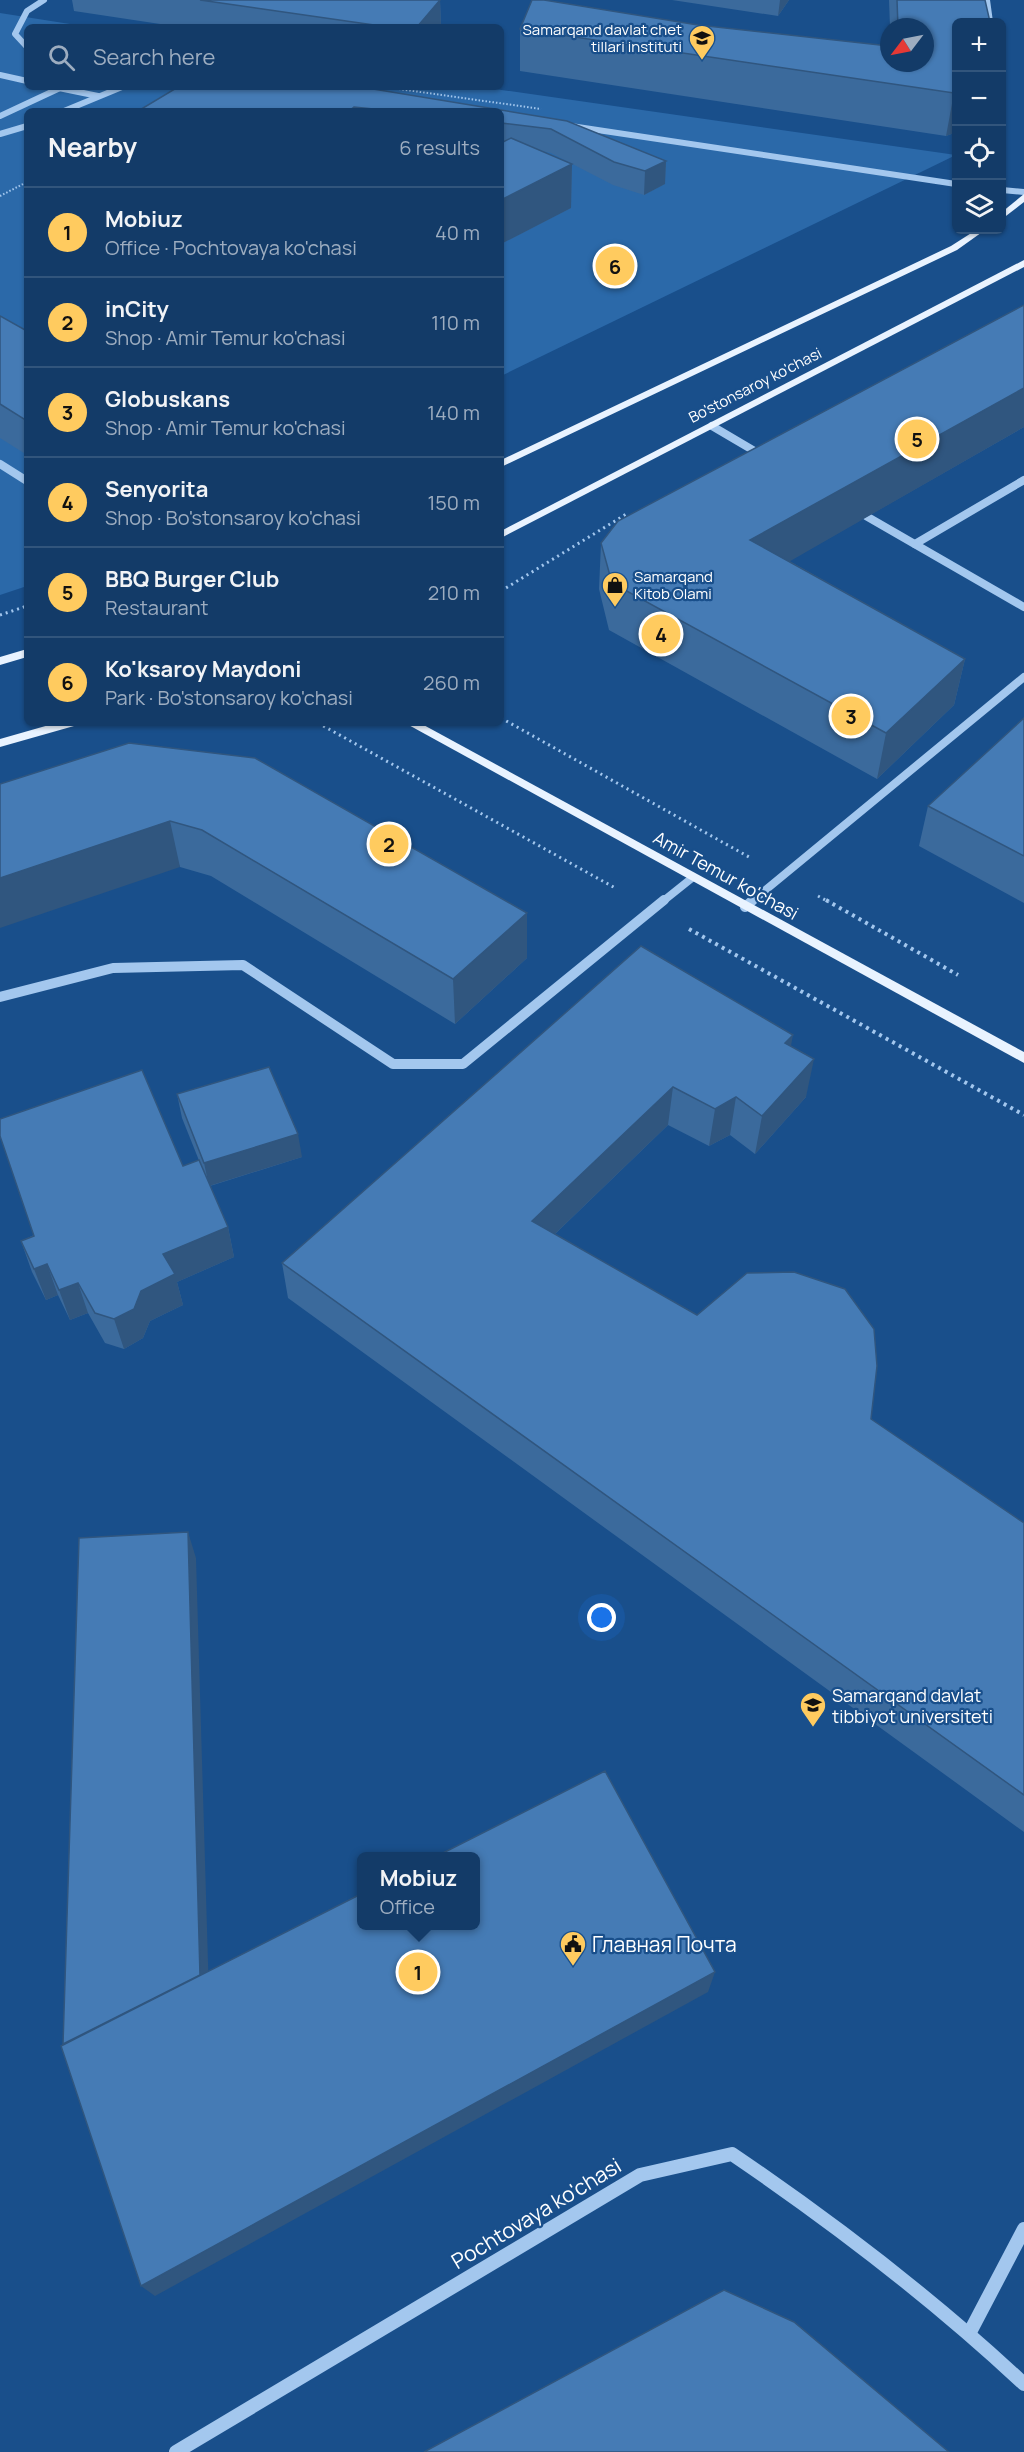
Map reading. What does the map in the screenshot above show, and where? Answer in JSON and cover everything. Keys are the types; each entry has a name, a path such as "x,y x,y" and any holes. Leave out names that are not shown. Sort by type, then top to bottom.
{"main road":[{"path":"1006,212 1024,195"},
{"path":"504,463 954,248 975,234"},
{"name":"Bo'stonsaroy ko'chasi","path":"504,533 1024,263"},
{"path":"0,661 24,654"},
{"path":"0,743 60,726"},
{"name":"Amir Temur ko'chasi","path":"416,726 1024,1058"}],"street":[{"path":"24,44 15,34 27,11 44,0"},
{"path":"987,0 989,18"},
{"path":"0,75 24,80"},
{"path":"0,116 53,90"},
{"path":"66,90 98,97"},
{"path":"71,108 115,90"},
{"path":"559,124 952,183"},
{"path":"0,134 24,127"},
{"path":"1006,190 1024,195"},
{"path":"712,426 774,462"},
{"path":"0,464 24,479"},
{"path":"915,544 1024,480"},
{"path":"866,516 1024,607"},
{"path":"745,906 1024,677"},
{"path":"0,997 113,968 243,965 393,1064 463,1064 692,878"},
{"name":"Pochtovaya ko'chasi","path":"176,2452 640,2175 732,2154 804,2202 970,2332 1024,2384"},
{"path":"970,2332 1024,2229"}],"path":[{"path":"0,196 24,184"},
{"path":"0,615 24,607"}],"shaded area":[{"path":"0,13 70,24 24,24 24,90 502,90 952,154 952,157 504,375 504,108 24,108 24,587 0,595"}],"building":[{"path":"200,0 440,0 420,24 367,24"},
{"path":"532,0 544,0 698,25 880,45 880,72 934,72 934,18 898,18 897,0 985,0 989,18 952,18 952,93 520,29"},
{"path":"173,90 379,90 488,108 354,107 143,108"},
{"path":"504,111 567,121 666,161 645,171 614,162 551,129 504,123"},
{"path":"511,138 572,164 504,198 504,142"},
{"path":"1024,305 1024,388 750,540 965,659 886,733 612,583 601,543 618,521"},
{"path":"0,316 24,329 24,419 0,404"},
{"path":"1024,718 1024,856 928,806"},
{"path":"129,743 255,758 527,913 453,979 202,830 170,821 0,878 0,784"},
{"path":"641,946 793,1035 785,1043 814,1059 762,1116 736,1097 715,1109 673,1087 532,1221 697,1315 747,1273 794,1272 845,1289 874,1329 877,1366 871,1419 1024,1523 1024,1795 282,1263"},
{"path":"269,1067 298,1134 204,1163 177,1094"},
{"path":"142,1070 183,1166 199,1160 228,1227 163,1254 175,1274 141,1291 134,1309 114,1319 95,1313 78,1283 59,1290 47,1264 34,1269 21,1241 34,1236 0,1136 0,1119"},
{"path":"188,1532 200,1975 63,2044 79,1538"},
{"path":"605,1771 715,1972 141,2286 61,2046 357,1896 357,1930 480,1930 480,1852 445,1852"},
{"path":"724,2290 794,2322 949,2452 424,2452"}],"place":[{"name":"Samarqand davlat chet tillari instituti","path":"702,61"},
{"name":"Ko'ksaroy Maydoni","path":"615,266"},
{"name":"BBQ Burger Club","path":"917,439"},
{"name":"Samarqand Kitob Olami","path":"615,608"},
{"name":"Senyorita","path":"661,634"},
{"name":"Globuskans","path":"851,716"},
{"name":"inCity","path":"389,844"},
{"name":"Samarqand davlat tibbiyot universiteti","path":"813,1728"},
{"name":"Главная Почта","path":"573,1967"},
{"name":"Mobiuz","path":"418,1972"}]}
